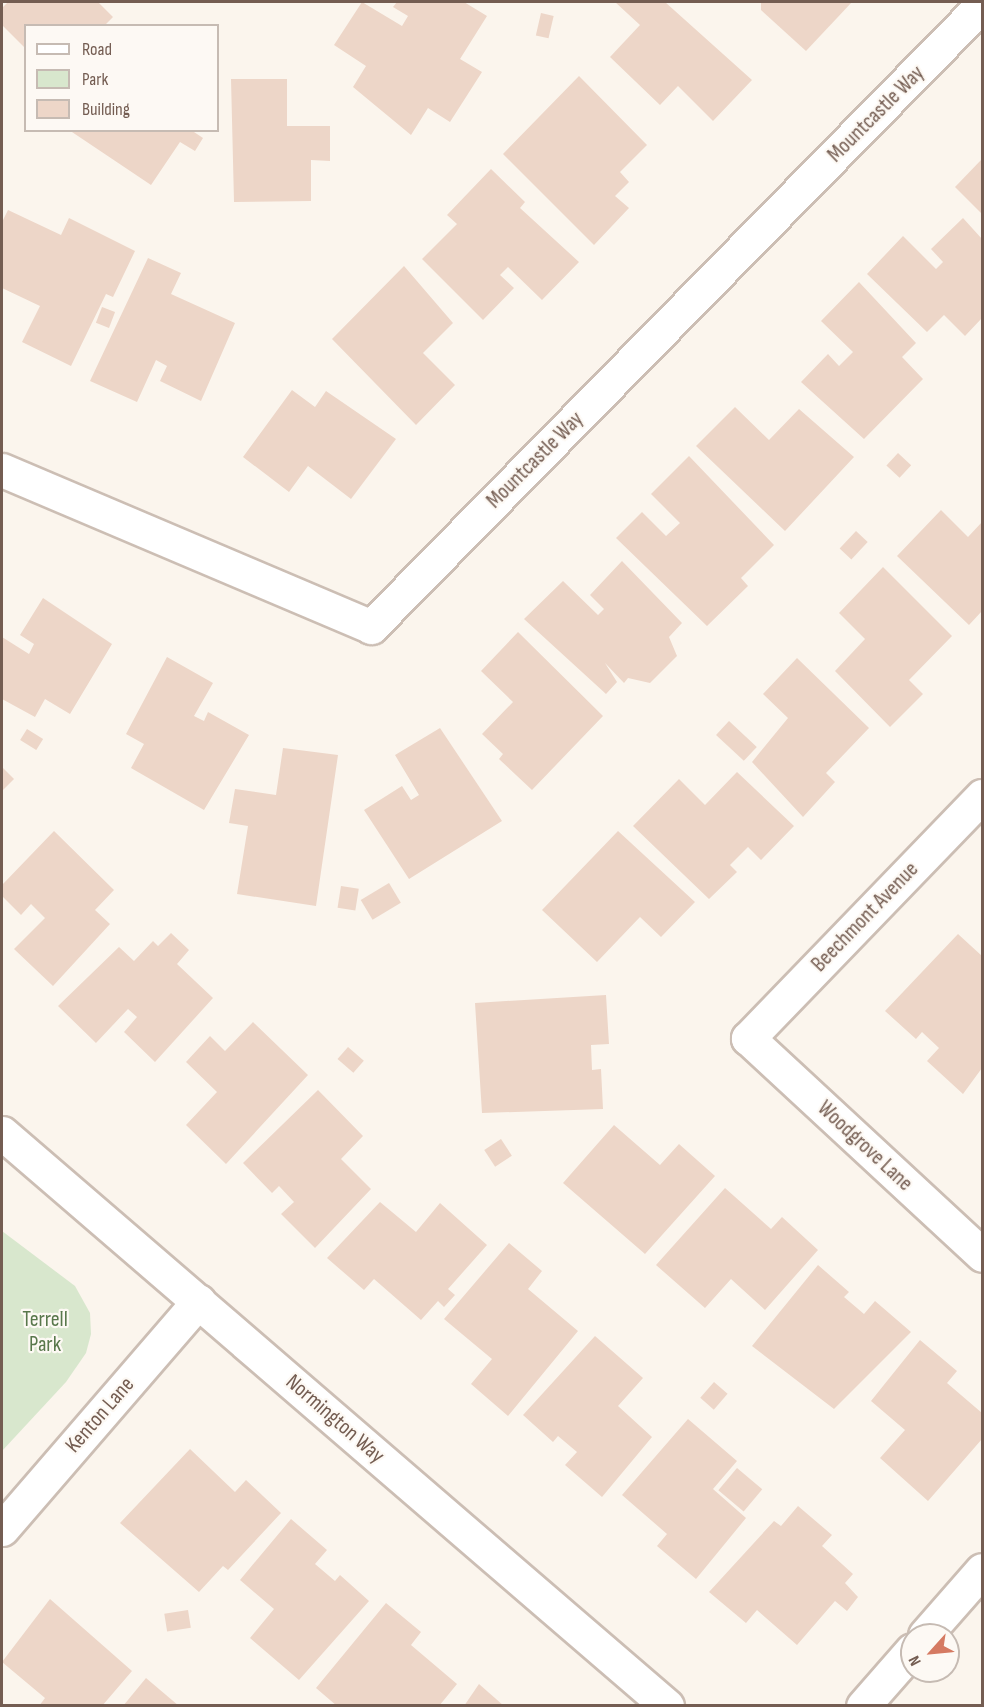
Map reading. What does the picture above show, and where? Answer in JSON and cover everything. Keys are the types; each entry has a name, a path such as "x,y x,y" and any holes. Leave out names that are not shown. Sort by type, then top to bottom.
{"street":[{"name":"Mountcastle Way","path":"2,470 371,627 982,5"},
{"name":"Beechmont Avenue","path":"748,1038 982,796"},
{"name":"Woodgrove Lane","path":"748,1038 982,1255"},
{"name":"Normington Way","path":"2,1133 667,1706"},
{"name":"Kenton Lane","path":"2,1529 199,1301"},
{"path":"936,1623 982,1570"},
{"path":"863,1706 900,1664"}],"green space":[{"name":"Terrell Park","path":"2,1231 75,1286 90,1313 91,1334 86,1353 66,1382 2,1451"}],"building":[{"path":"8,2 98,2 113,17 106,24 24,24 24,47 2,25 2,8"},
{"path":"362,2 402,26 408,16 393,7 397,2 464,2 487,16 460,59 482,72 450,122 428,108 411,135 353,87 366,66 334,45"},
{"path":"615,2 665,2 752,80 713,121 678,86 660,105 610,57 640,25"},
{"path":"761,2 852,2 806,51 761,10"},
{"path":"541,13 554,16 548,38 536,35"},
{"path":"579,76 647,145 620,172 629,182 615,196 629,208 594,245 503,154"},
{"path":"231,79 287,79 287,126 330,126 330,161 311,160 311,201 234,202"},
{"path":"72,132 194,132 203,138 195,151 180,142 151,185"},
{"path":"982,159 982,214 955,187"},
{"path":"491,169 525,202 520,208 579,262 542,300 508,267 500,275 514,288 483,320 422,259 457,224 447,215"},
{"path":"8,210 61,235 69,218 135,251 113,297 106,294 71,366 22,342 40,306 2,288 2,222"},
{"path":"963,218 982,239 982,318 965,336 944,315 927,332 867,274 903,236 936,269 943,262 931,249"},
{"path":"148,258 181,273 171,294 235,323 201,401 160,381 167,366 156,360 137,402 90,381"},
{"path":"404,266 453,323 423,353 455,385 416,425 332,339"},
{"path":"859,282 916,343 902,357 923,379 864,439 801,382 828,354 839,366 853,352 821,321"},
{"path":"102,307 115,312 109,328 96,323"},
{"path":"292,390 315,407 326,391 396,439 351,499 308,466 289,492 243,457"},
{"path":"735,407 769,440 799,409 854,457 785,531 696,446"},
{"path":"898,453 911,465 900,478 886,465"},
{"path":"689,456 774,545 741,578 748,586 707,626 616,538 642,512 666,536 680,523 651,494"},
{"path":"941,510 968,537 982,522 982,611 969,625 897,556"},
{"path":"856,531 868,542 851,559 840,549"},
{"path":"622,561 682,623 669,637 677,656 650,683 628,678 624,683 605,663 617,682 606,694 524,619 563,581 598,615 604,609 590,595"},
{"path":"883,567 952,636 909,680 923,694 890,727 835,671 865,639 839,613"},
{"path":"43,598 112,644 70,714 45,699 35,717 2,699 2,637 29,654 34,644 20,635"},
{"path":"518,632 603,716 532,790 499,759 503,754 482,734 513,702 481,671"},
{"path":"167,657 213,683 194,716 204,721 208,712 249,735 204,810 131,768 144,744 126,734"},
{"path":"797,658 869,728 826,773 835,782 803,817 752,762 788,718 763,694"},
{"path":"729,721 757,747 744,761 716,735"},
{"path":"440,728 502,821 409,879 364,810 402,786 411,800 419,795 395,755"},
{"path":"27,729 43,739 36,750 20,740"},
{"path":"283,748 338,755 316,906 237,894 248,826 229,823 235,789 276,795"},
{"path":"2,767 14,779 2,791"},
{"path":"737,772 794,826 761,860 748,847 730,865 737,872 709,899 633,826 679,779 705,805"},
{"path":"54,831 114,890 95,910 110,924 53,986 14,949 45,918 31,904 21,915 2,896 2,885"},
{"path":"618,831 695,902 661,937 640,917 597,962 542,910"},
{"path":"389,883 401,903 373,920 361,900"},
{"path":"341,886 359,889 355,911 338,908"},
{"path":"171,933 189,950 177,964 213,998 155,1062 124,1032 137,1017 128,1009 96,1043 58,1006 119,947 134,961 153,941 158,946"},
{"path":"958,934 982,956 982,1068 963,1094 927,1061 939,1048 922,1032 916,1039 885,1011"},
{"path":"606,995 609,1044 591,1045 592,1070 601,1069 603,1109 482,1113 475,1003"},
{"path":"253,1022 308,1075 226,1164 186,1125 217,1092 186,1062 210,1036 225,1051"},
{"path":"348,1047 364,1061 353,1073 338,1059"},
{"path":"318,1090 363,1136 341,1159 371,1189 315,1248 281,1214 294,1202 279,1186 272,1193 243,1163"},
{"path":"614,1125 660,1165 679,1144 715,1176 645,1254 563,1183"},
{"path":"501,1139 512,1156 495,1167 484,1150"},
{"path":"725,1188 771,1229 782,1217 818,1250 765,1310 731,1279 705,1308 656,1265"},
{"path":"380,1202 416,1232 440,1203 487,1245 448,1289 455,1295 444,1307 438,1301 421,1320 374,1279 364,1290 327,1258"},
{"path":"509,1243 542,1271 528,1289 578,1331 508,1416 471,1384 492,1359 444,1319"},
{"path":"818,1265 849,1292 844,1297 864,1314 875,1301 911,1332 834,1409 752,1346"},
{"path":"595,1336 643,1378 618,1406 652,1437 602,1497 565,1465 577,1452 558,1436 553,1442 523,1415"},
{"path":"920,1340 957,1371 947,1383 982,1413 982,1439 928,1501 880,1458 905,1430 871,1401"},
{"path":"714,1382 728,1394 714,1410 700,1398"},
{"path":"688,1419 737,1461 713,1489 746,1518 696,1579 657,1546 667,1534 622,1495"},
{"path":"190,1449 235,1492 246,1480 281,1513 228,1570 223,1566 199,1592 120,1523"},
{"path":"737,1468 762,1489 744,1511 718,1490"},
{"path":"798,1506 832,1535 822,1546 853,1574 845,1583 858,1597 847,1611 835,1601 797,1645 757,1610 746,1623 709,1592 774,1521 781,1526"},
{"path":"291,1519 327,1550 315,1564 335,1581 340,1575 369,1601 299,1680 250,1638 274,1609 240,1580"},
{"path":"50,1599 132,1671 102,1706 39,1706 45,1698 2,1662"},
{"path":"386,1603 421,1632 411,1645 457,1684 439,1706 337,1706 316,1688"},
{"path":"188,1610 191,1628 167,1632 164,1614"},
{"path":"146,1678 179,1706 123,1706"},
{"path":"479,1684 504,1706 464,1706"}]}
